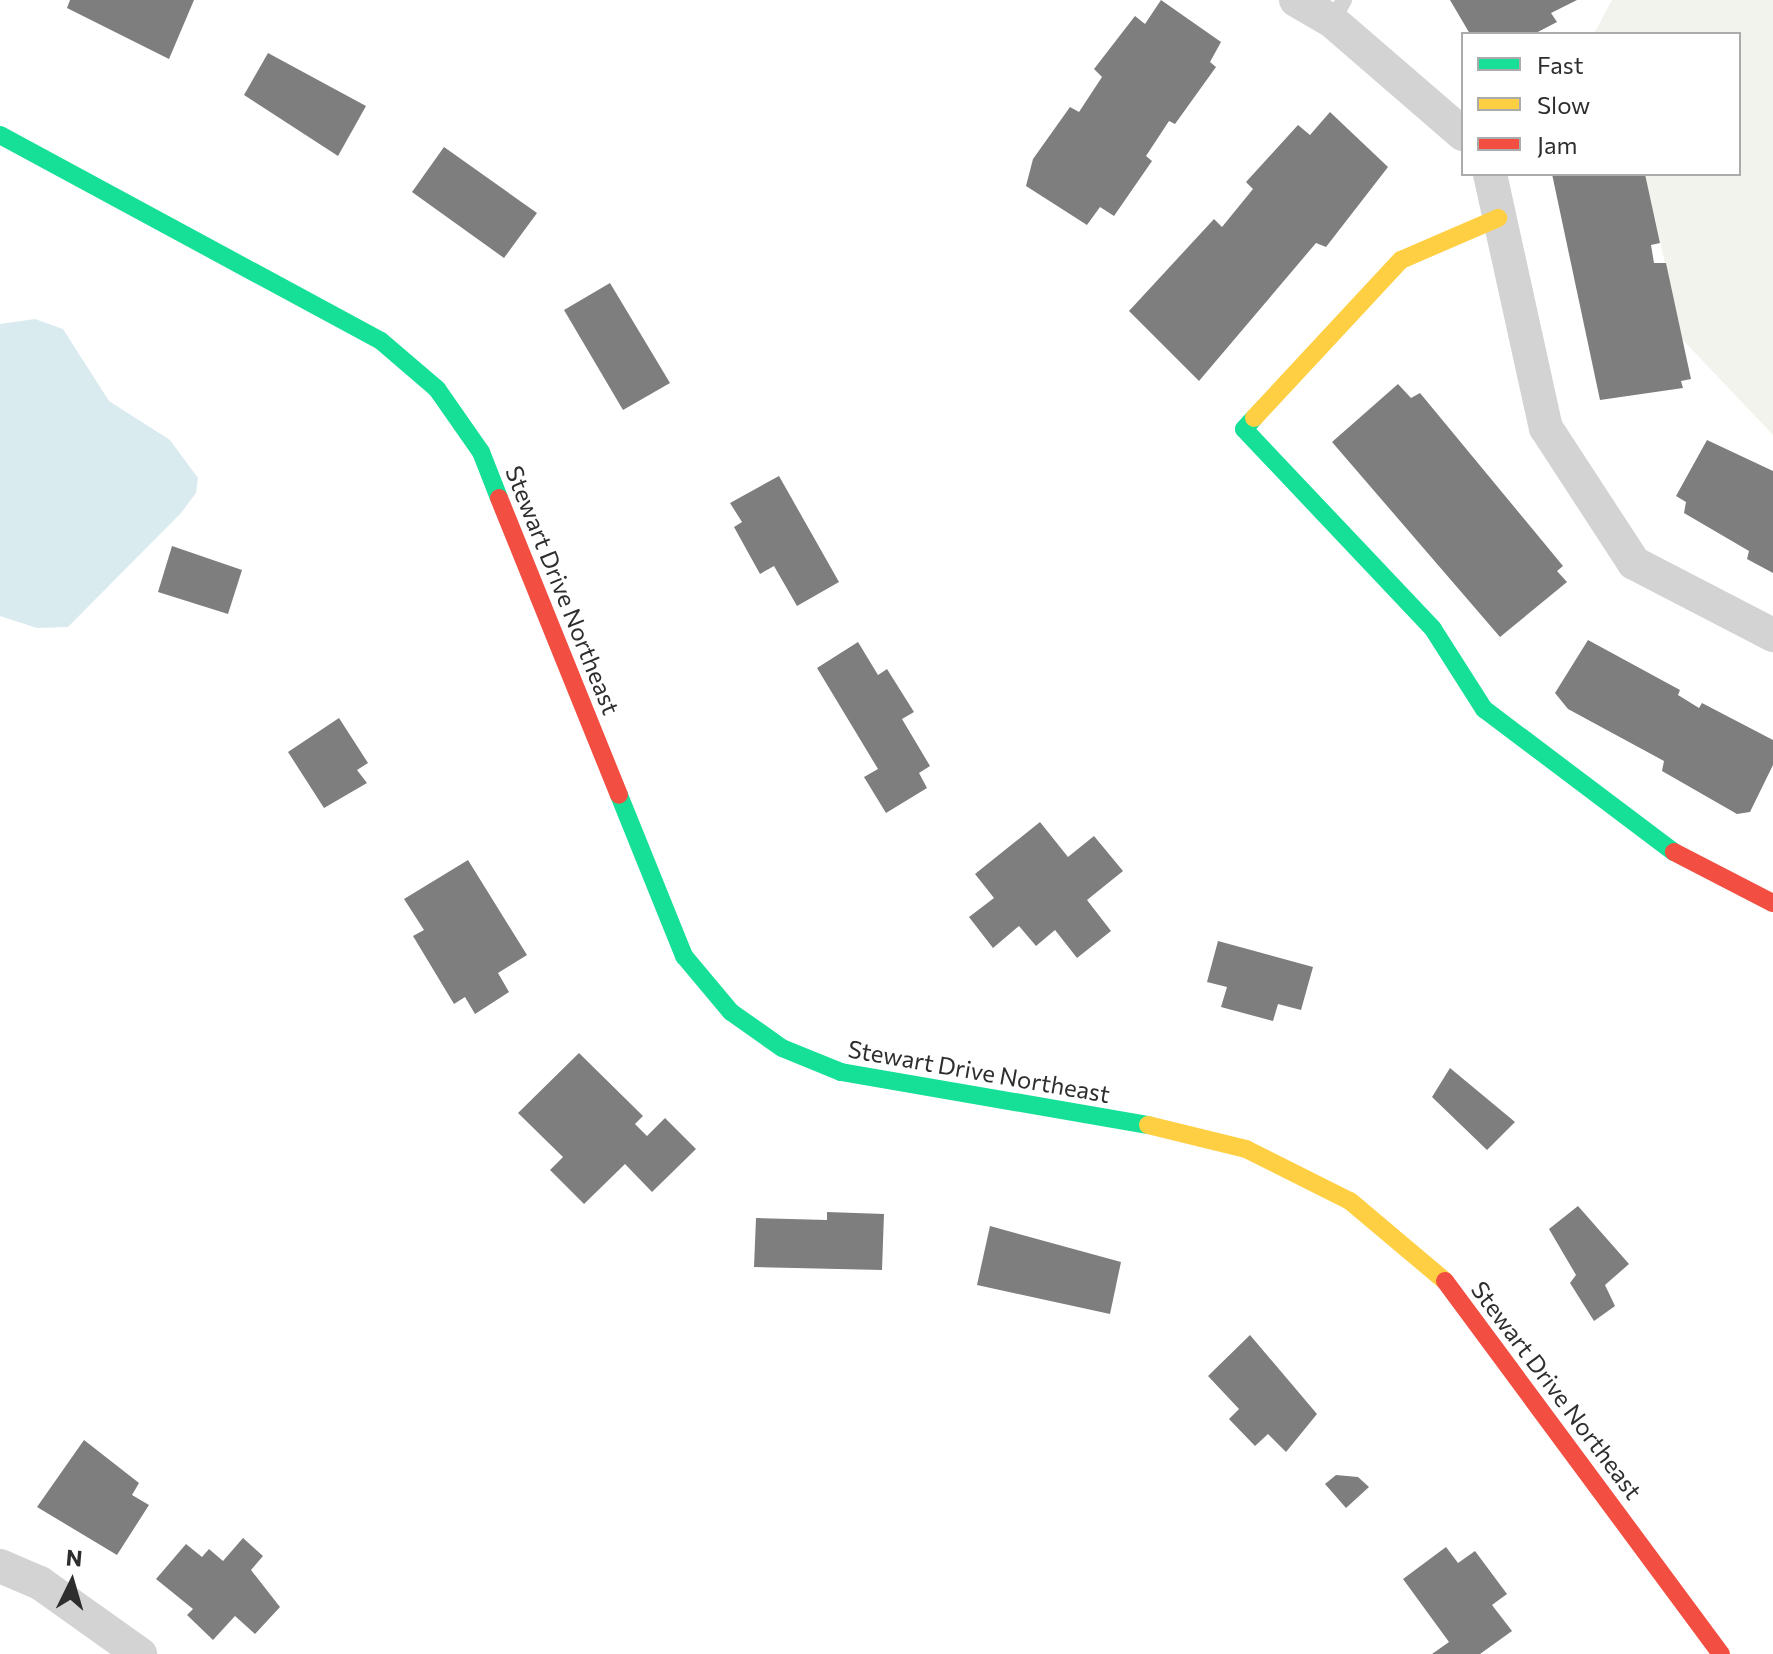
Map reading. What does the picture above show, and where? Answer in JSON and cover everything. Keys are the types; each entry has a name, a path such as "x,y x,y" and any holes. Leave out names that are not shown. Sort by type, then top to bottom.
{"street":[{"path":"1296,0 1338,10 1461,132"},
{"name":"Stewart Drive Northeast","path":"0,135 381,341 437,389 481,452 684,956 731,1012 782,1048 841,1072 1186,1132 1246,1149 1350,1201 1433,1267 1474,1314 1721,1654"},
{"path":"1490,176 1546,428 1634,563 1773,635"},
{"path":"1498,218 1401,260 1244,429 1433,629 1484,709 1584,790 1694,866 1773,903"},
{"path":"0,1566 40,1583 140,1654"}],"shaded area":[{"path":"1612,0 1773,0 1773,435 1682,339 1645,176 1741,176 1741,32 1595,32"},
{"path":"35,319 63,329 109,401 170,440 198,478 196,493 181,513 68,627 37,628 0,616 0,324"}],"building":[{"path":"70,0 194,0 169,59 67,8"},
{"path":"1161,0 1221,42 1210,62 1216,67 1175,124 1169,121 1146,156 1152,161 1114,216 1100,207 1087,225 1026,186 1033,159 1070,107 1079,112 1102,77 1094,69 1135,16 1145,24"},
{"path":"1450,0 1577,0 1551,13 1557,22 1538,32 1469,32"},
{"path":"268,53 366,106 338,156 244,95"},
{"path":"1330,112 1388,167 1326,247 1316,243 1199,381 1129,311 1214,219 1222,227 1253,189 1246,182 1298,125 1310,135"},
{"path":"444,147 537,213 504,258 412,192"},
{"path":"1552,176 1645,176 1660,243 1651,245 1654,263 1666,263 1691,379 1681,381 1683,388 1600,400"},
{"path":"610,283 670,383 623,410 564,310"},
{"path":"1398,384 1411,398 1420,393 1563,566 1557,571 1567,582 1500,637 1332,442"},
{"path":"1707,440 1773,471 1773,573 1747,559 1749,551 1684,513 1686,502 1676,496"},
{"path":"779,476 839,582 797,606 774,566 760,574 734,527 742,522 730,503"},
{"path":"172,546 242,570 228,614 158,592"},
{"path":"1588,640 1680,690 1678,695 1699,708 1702,703 1773,740 1773,765 1750,812 1737,814 1662,771 1664,761 1568,709 1555,693"},
{"path":"858,642 878,675 887,669 914,712 902,719 930,766 919,773 927,788 886,813 864,777 878,769 817,668"},
{"path":"339,718 368,763 357,770 367,783 324,808 288,752"},
{"path":"1040,822 1068,857 1094,836 1123,871 1087,900 1111,931 1077,958 1055,930 1036,946 1019,926 993,948 969,917 994,898 975,874"},
{"path":"468,860 527,955 498,973 509,992 475,1014 465,997 454,1004 413,936 424,930 404,899"},
{"path":"1218,941 1313,967 1301,1010 1278,1004 1273,1021 1221,1007 1227,987 1207,982"},
{"path":"579,1053 643,1116 635,1124 647,1136 665,1118 696,1149 652,1192 625,1164 584,1204 550,1170 563,1157 518,1113"},
{"path":"1450,1068 1515,1122 1487,1150 1432,1097"},
{"path":"1578,1206 1629,1264 1605,1285 1615,1306 1594,1321 1570,1283 1576,1275 1549,1229"},
{"path":"827,1212 884,1214 882,1270 754,1267 756,1218 827,1220"},
{"path":"990,1226 1121,1262 1110,1314 977,1285"},
{"path":"1250,1335 1317,1414 1286,1452 1268,1434 1255,1446 1229,1419 1239,1409 1208,1376"},
{"path":"84,1440 139,1483 132,1495 149,1505 117,1555 37,1507"},
{"path":"1336,1475 1358,1477 1369,1487 1346,1508 1325,1484"},
{"path":"243,1538 263,1556 251,1570 280,1607 255,1634 235,1616 213,1640 187,1615 193,1609 156,1579 186,1544 202,1557 209,1549 223,1561"},
{"path":"1446,1547 1458,1563 1475,1551 1507,1594 1492,1605 1512,1631 1480,1654 1432,1654 1449,1642 1403,1579"}],"traffic: fast":[{"path":"0,135 381,341 437,389 481,452 499,498"},
{"path":"1254,418 1244,429 1433,629 1484,709 1674,852"},
{"path":"619,795 684,956 731,1012 782,1048 841,1072 1148,1125"}],"traffic: slow":[{"path":"1254,418 1401,260 1498,218"},
{"path":"1148,1125 1246,1149 1350,1201 1445,1281"}],"traffic: jam":[{"path":"499,498 619,795"},
{"path":"1674,852 1773,903"},
{"path":"1445,1281 1721,1654"}]}
